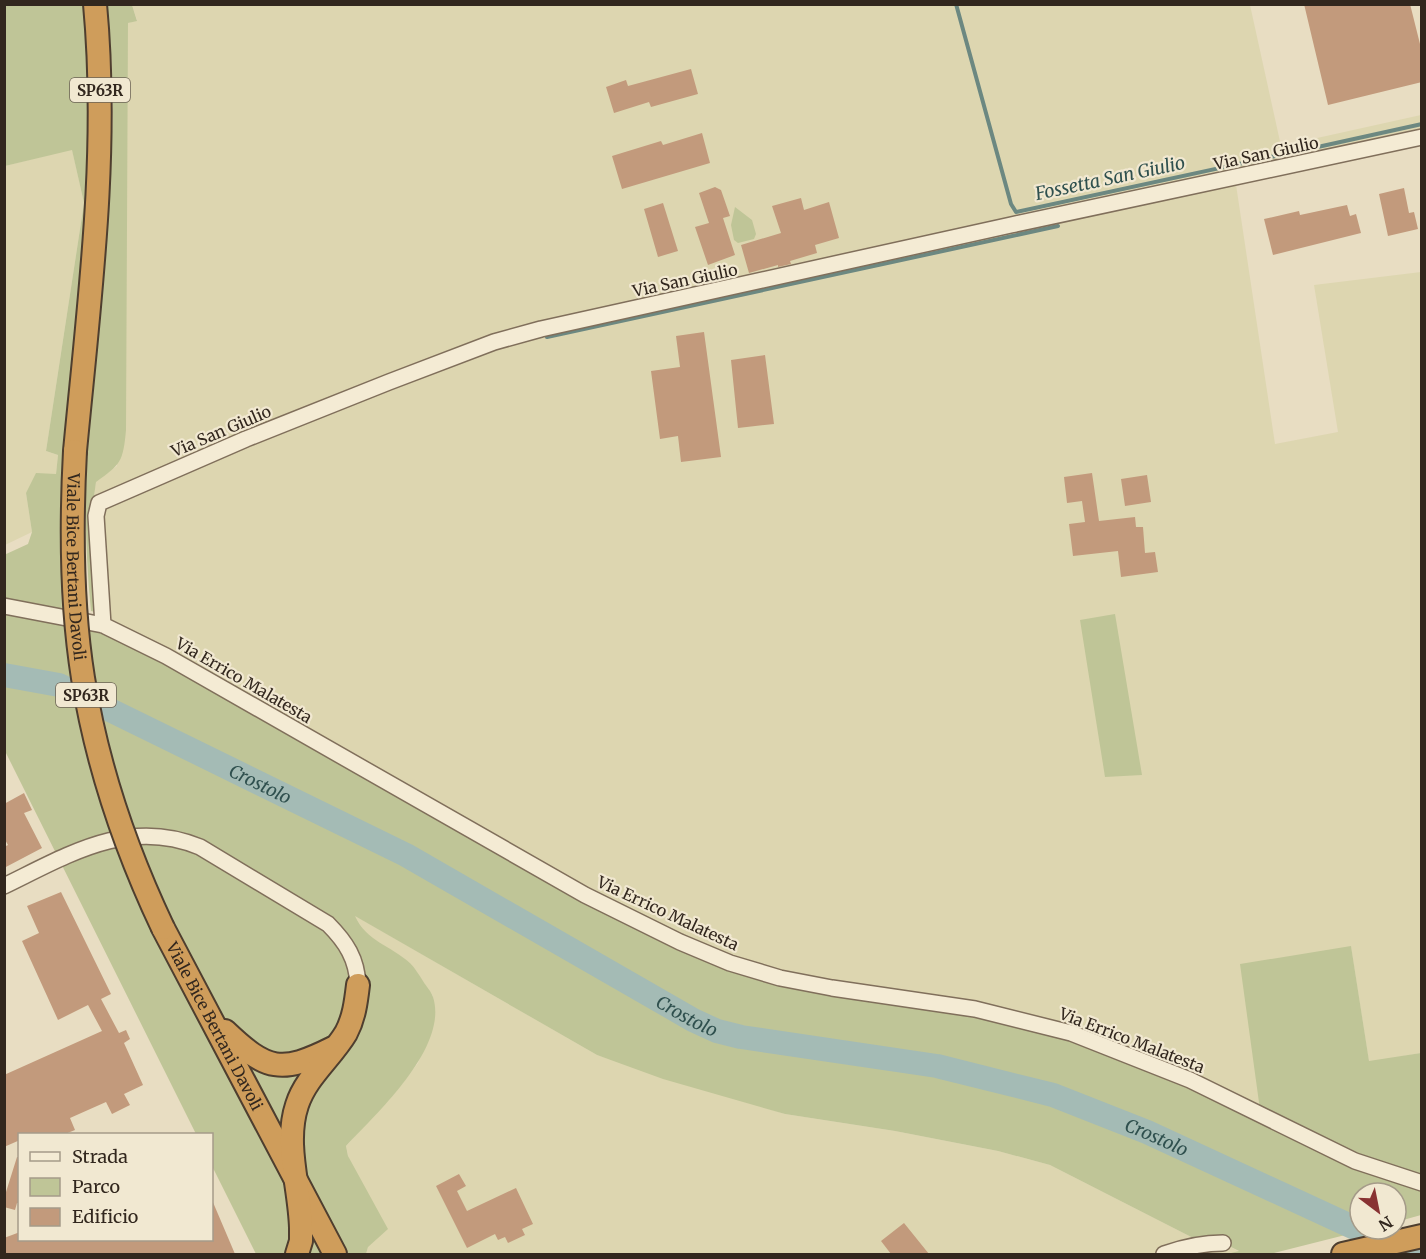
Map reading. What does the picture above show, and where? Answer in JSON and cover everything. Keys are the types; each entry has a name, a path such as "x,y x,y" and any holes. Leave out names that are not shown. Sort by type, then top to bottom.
{"highway":[{"name":"Viale Bice Bertani Davoli","path":"95,4 99,47 100,142 96,224 75,451 72,523 79,649 93,732 113,806 132,859 163,928 334,1254"},
{"path":"297,1254 302,1228 292,1128 297,1104 308,1082 337,1046 350,1024 358,985"},
{"path":"211,1018 248,1053 268,1063 295,1064 337,1046"},
{"path":"1343,1254 1422,1236"}],"street":[{"name":"Via San Giulio","path":"103,625 96,516 99,503 246,439 494,342 541,329 1011,225 1422,137"},
{"name":"Via Errico Malatesta","path":"4,606 103,625 166,656 585,895 680,942 730,963 780,978 975,1009 1071,1033 1190,1080 1355,1161 1422,1183"},
{"path":"4,886 74,852 110,841 139,835 184,841 210,853 328,924 351,953 358,985"},
{"path":"1164,1254 1203,1243 1223,1243"}],"shaded area":[{"path":"132,5 1250,5 1281,146 1421,115 1421,137 1235,178 1275,444 1338,432 1314,285 1421,272 1421,1053 1369,1062 1351,947 1261,1118 734,968 98,625 92,511 96,481 117,466 128,23 137,20"},
{"path":"72,149 84,203 46,451 58,455 56,474 26,493 32,532 5,545 5,166"},
{"path":"354,915 597,1055 785,1114 895,1131 998,1151 1050,1165 1203,1243 1223,1243 1240,1252 1227,1254 366,1254 368,1247 346,1146 394,1094 418,1063 434,1023 433,996 410,963 366,934"}],"green space":[{"path":"5,5 83,5 88,67 89,180 64,445 60,519 62,612 5,602 4,555 28,544 32,532 26,493 36,473 56,474 58,455 46,451 84,203 72,150 5,166"},
{"path":"106,5 132,5 137,21 128,23 126,430 122,456 111,471 96,482 92,511 95,612 91,611 88,582 86,464 91,375 112,144 113,98"},
{"path":"735,207 752,220 756,234 754,239 738,243 734,240 731,225"},
{"path":"5,611 98,625 732,967 1038,1026 1261,1117 1240,964 1351,946 1369,1061 1421,1053 1421,1215 1408,1219 1408,1181 1348,1181 1348,1234 1270,1254 1227,1254 1239,1251 1223,1243 1203,1243 1050,1165 998,1151 895,1131 785,1114 663,1079 597,1055 355,916 372,938 414,967 433,997 435,1016 431,1037 421,1057 391,1098 346,1146 348,1156 388,1229 368,1247 366,1254 256,1254 213,1168 213,1133 196,1133 5,751"},
{"path":"1115,614 1142,775 1105,777 1080,620"}],"building":[{"path":"1304,4 1410,4 1422,52 1422,82 1328,105"},
{"path":"691,69 698,94 651,107 649,102 614,113 606,87 626,80 628,86"},
{"path":"702,133 710,163 622,189 612,156 661,141 663,145"},
{"path":"715,187 721,190 730,216 723,218 735,255 708,265 695,227 709,223 699,193"},
{"path":"1404,188 1409,213 1414,212 1418,229 1388,236 1379,194"},
{"path":"801,198 804,210 829,202 839,238 815,245 817,253 790,261 791,264 749,273 741,245 781,233 772,206"},
{"path":"663,203 678,251 658,257 644,209"},
{"path":"1347,205 1350,216 1356,214 1361,233 1273,255 1264,219 1299,211 1300,215"},
{"path":"704,332 721,457 681,462 678,436 660,439 651,371 680,367 676,336"},
{"path":"765,355 774,424 738,428 731,360"},
{"path":"1092,473 1099,521 1135,517 1136,527 1143,527 1145,553 1155,552 1158,572 1121,577 1118,551 1073,556 1069,524 1085,522 1082,501 1067,503 1064,477"},
{"path":"1147,475 1151,502 1125,506 1121,479"},
{"path":"24,793 32,810 24,813 42,848 4,868 4,847 8,845 4,838 4,804"},
{"path":"61,892 111,994 101,999 119,1033 126,1030 130,1039 124,1043 143,1085 124,1094 130,1105 112,1114 106,1102 70,1118 75,1130 68,1133 18,1133 18,1141 4,1147 4,1075 102,1031 88,1005 58,1020 22,941 39,933 27,906"},
{"path":"18,1157 18,1203 15,1210 4,1207 4,1191 6,1192"},
{"path":"459,1174 466,1186 457,1191 467,1211 516,1188 533,1224 522,1229 525,1235 508,1243 505,1237 498,1240 495,1234 467,1248 436,1186"},
{"path":"213,1202 235,1254 4,1254 4,1238 18,1233 18,1241 213,1241"},
{"path":"904,1223 929,1254 891,1254 881,1241"}],"waterway":[{"name":"Fossetta San Giulio","path":"956,4 1011,204 1016,212 1280,155"},
{"name":"Fossetta San Giulio","path":"1295,152 1422,124"},
{"path":"547,337 1058,226"},
{"name":"Crostolo","path":"4,675 59,685 406,855 693,1020 717,1031 741,1037 937,1066 1053,1095 1147,1132 1411,1254"}]}
